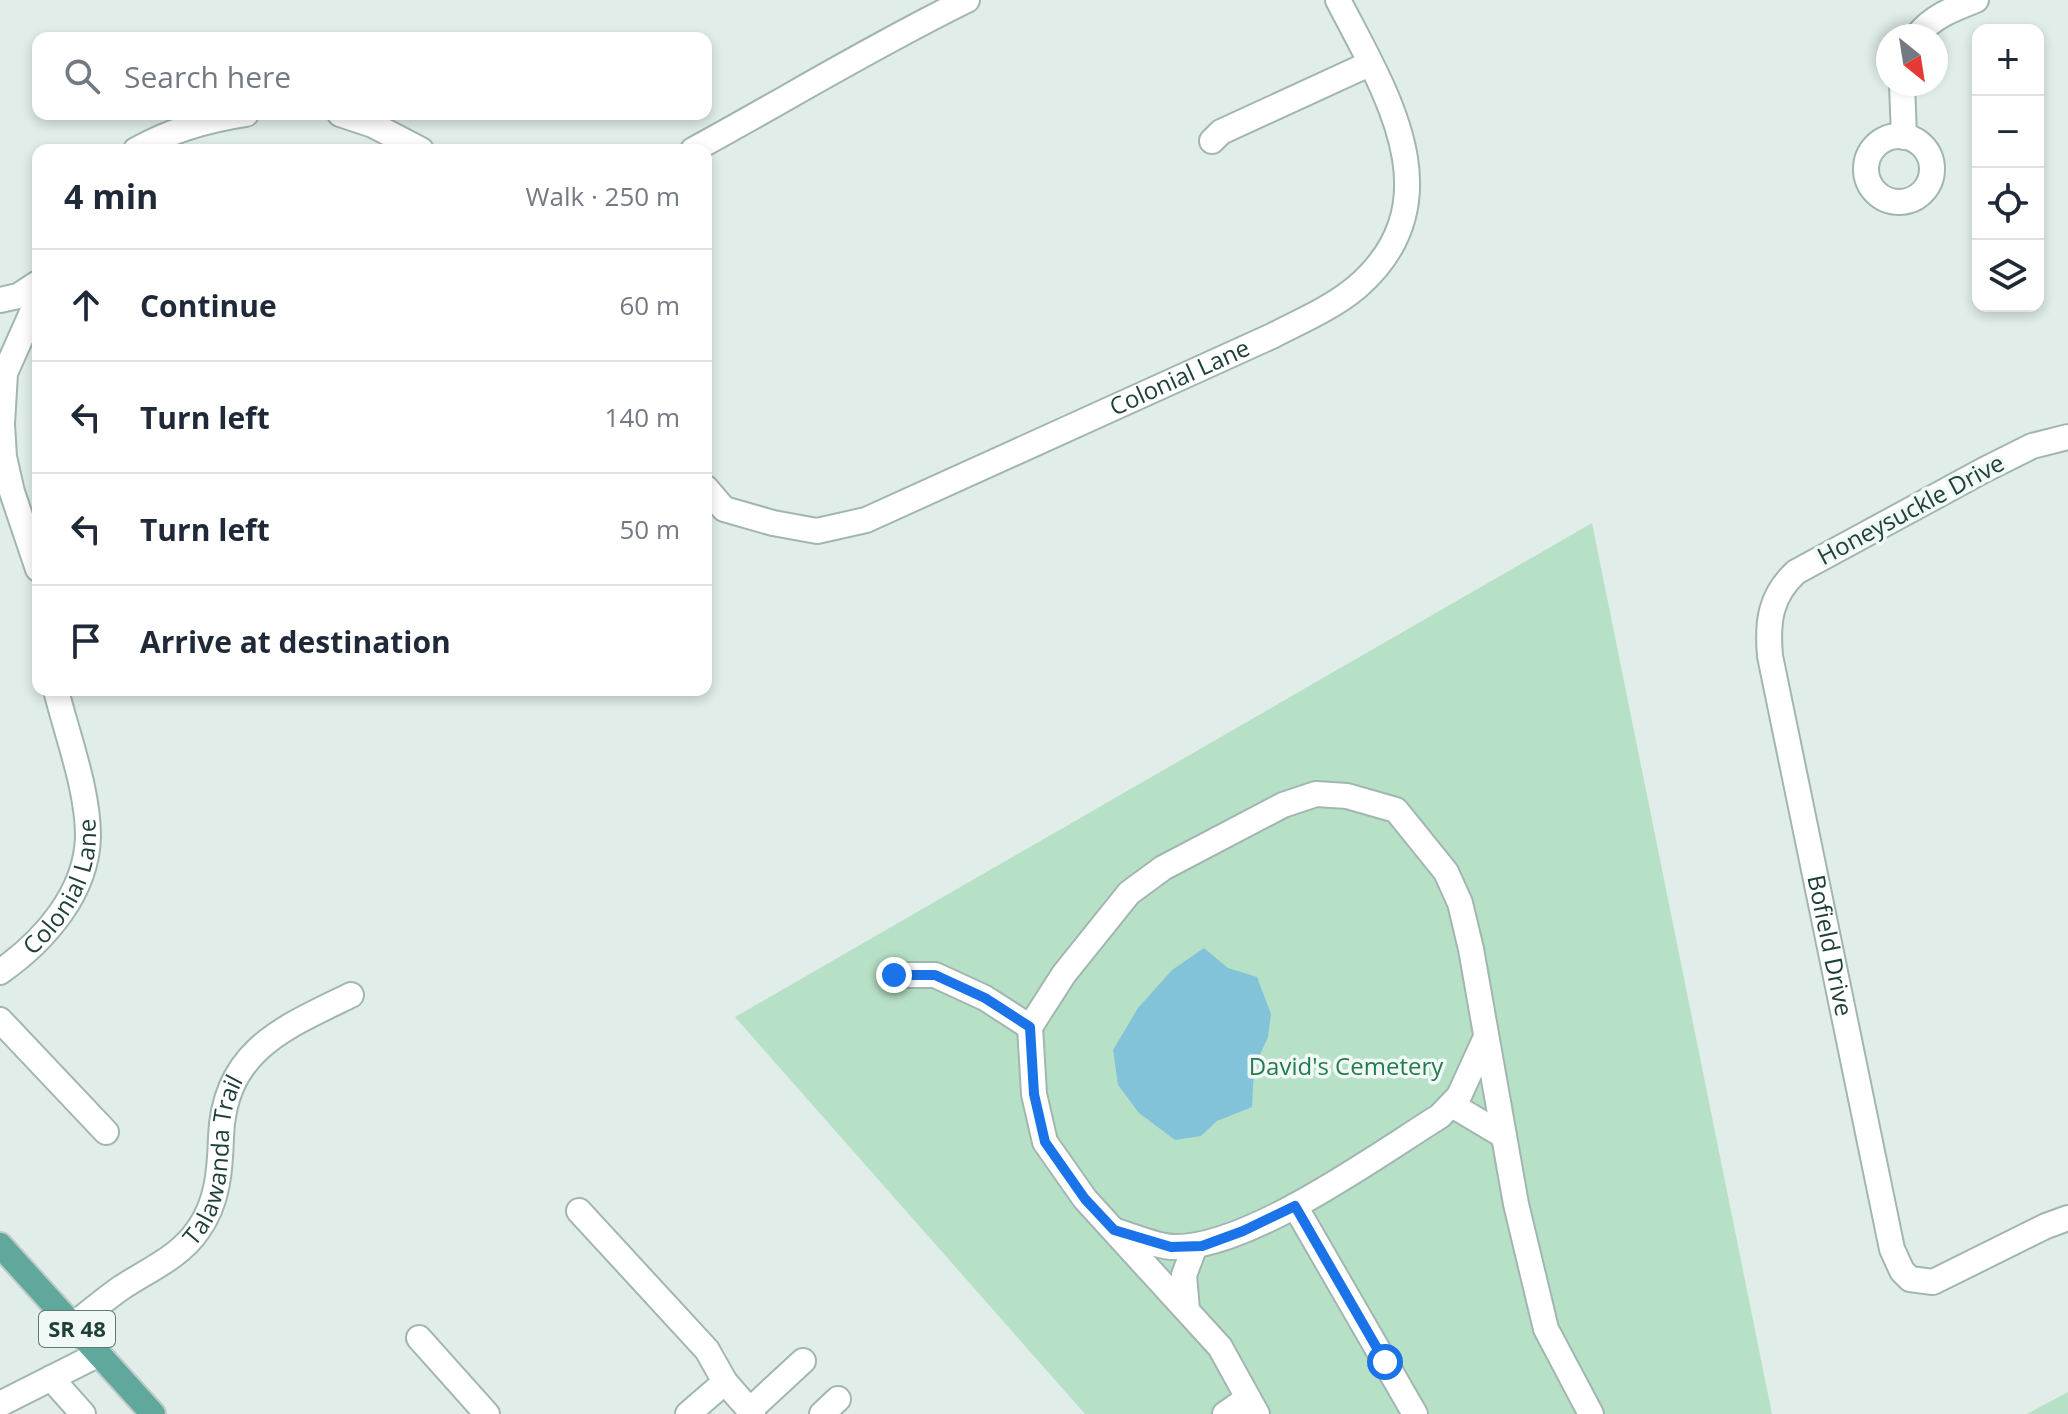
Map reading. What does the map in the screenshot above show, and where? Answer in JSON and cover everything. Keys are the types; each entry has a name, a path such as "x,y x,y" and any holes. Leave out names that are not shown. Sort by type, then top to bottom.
{"main road":[{"name":"SR 48","path":"0,1245 153,1414"}],"street":[{"path":"704,144 869,50 967,0"},
{"name":"Colonial Lane","path":"712,495 724,509 817,531 866,520 1168,385 1333,304 1376,268 1392,246 1402,224 1407,200 1408,168 1404,145 1338,0"},
{"path":"1926,24 1941,14 1976,0"},
{"path":"1212,141 1221,132 1369,64"},
{"path":"1902,96 1904,137"},
{"path":"148,144 177,129 210,120"},
{"path":"358,120 409,144"},
{"path":"0,300 18,296 32,287"},
{"path":"32,310 2,364 4,457 32,551"},
{"name":"Honeysuckle Drive","path":"1771,607 1784,583 1796,572 2032,446 2068,437"},
{"name":"Bofield Drive","path":"1771,607 1767,628 1770,656 1892,1249 1902,1271 1910,1279 1933,1282 2068,1218"},
{"name":"Colonial Lane","path":"0,972 48,930 65,907 85,862 88,836 85,808 57,696"},
{"path":"1225,1414 1252,1406 1220,1347 1085,1199 1045,1142 1034,1094 1030,1027 1064,974 1129,893 1163,868 1283,805 1316,794 1347,796 1396,810 1446,872 1460,903 1516,1204 1546,1329 1591,1414"},
{"path":"894,975 935,975 985,998 1030,1027"},
{"name":"Talawanda Trail","path":"73,1325 183,1247 198,1230 210,1209 217,1187 225,1101 233,1080 246,1060 262,1043 280,1031 351,995"},
{"path":"0,1020 106,1132"},
{"path":"1114,1230 1171,1247 1195,1246 1243,1231 1295,1206 1440,1116 1459,1096 1486,1037"},
{"path":"1452,1105 1504,1136"},
{"path":"1295,1206 1415,1414"},
{"path":"579,1211 707,1350 725,1382 751,1412 803,1361"},
{"path":"1187,1310 1184,1275 1195,1246"},
{"path":"419,1338 487,1414"},
{"path":"0,1404 99,1354"},
{"path":"51,1378 83,1414"},
{"path":"688,1414 725,1382"}],"green space":[{"name":"David's Cemetery","path":"1592,523 1772,1414 1085,1414 735,1017"},
{"path":"2068,1392 2068,1414 2027,1414"}],"water":[{"path":"1204,948 1228,968 1257,977 1271,1014 1268,1037 1254,1068 1252,1107 1217,1121 1201,1136 1175,1140 1139,1113 1118,1085 1113,1050 1138,1008 1172,970"}],"route":[{"path":"894,975 935,975 985,998 1030,1027 1034,1094 1045,1142 1085,1199 1114,1230 1171,1247 1202,1246 1243,1231 1295,1206 1385,1362"}]}
